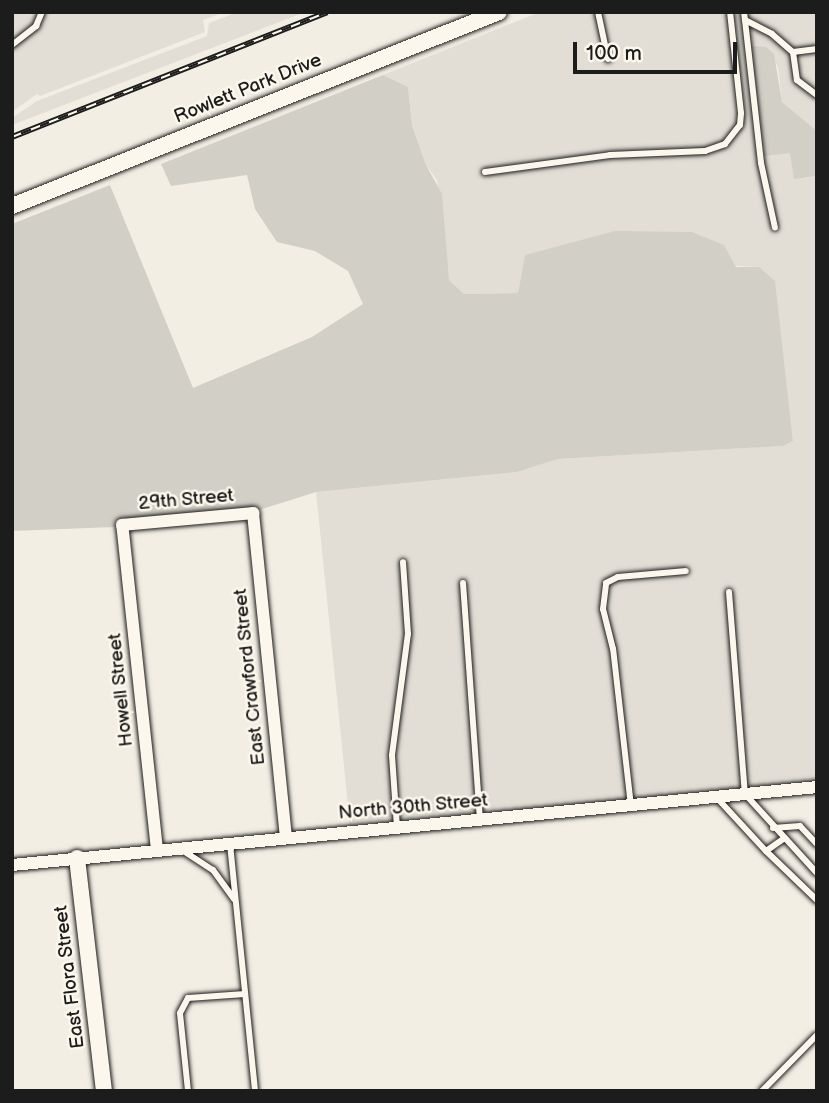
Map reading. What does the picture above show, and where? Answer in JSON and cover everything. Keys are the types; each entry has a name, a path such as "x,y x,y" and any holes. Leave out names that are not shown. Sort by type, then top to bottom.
{"street":[{"name":"Rowlett Park Drive","path":"12,206 499,12"},
{"name":"29th Street","path":"122,525 253,513"},
{"name":"East Crawford Street","path":"253,513 286,836"},
{"name":"Howell Street","path":"122,525 157,850"},
{"name":"North 30th Street","path":"12,865 286,836 481,821 817,787"},
{"name":"East Flora Street","path":"77,859 104,1091"}],"lane":[{"path":"12,45 36,26 42,12"},
{"path":"598,12 608,59"},
{"path":"485,172 610,155 705,151 725,144 740,125 741,113 730,12"},
{"path":"745,16 793,52 797,80 817,95"},
{"path":"745,16 761,163 775,228"},
{"path":"793,52 817,49"},
{"path":"397,827 392,755 408,634 403,562"},
{"path":"631,806 613,649 603,610 606,583 618,577 686,571"},
{"path":"463,583 481,821"},
{"path":"729,592 744,794 817,873"},
{"path":"717,797 766,851 817,900"},
{"path":"773,828 800,825 817,844"},
{"path":"766,851 783,839"},
{"path":"230,842 255,1091"},
{"path":"177,848 213,870 236,901"},
{"path":"188,1091 180,1013 188,998 245,994"},
{"path":"762,1091 817,1035"}],"shaded area":[{"path":"12,12 225,12 203,20 205,32 40,96 37,94 12,112"},
{"path":"238,12 305,12 12,125 12,118 37,101 207,36 209,23"},
{"path":"540,12 817,12 817,131 782,102 778,67 766,47 791,153 805,178 817,176 817,782 350,825 316,492 517,472 558,459 783,446 793,441 779,319 759,267 525,255 518,293 464,294 449,280 437,180 426,165 412,124 408,87 383,75"},
{"path":"751,46 766,47 774,54 782,102 817,131 817,176 794,179 790,153 765,156"},
{"path":"383,75 408,87 412,125 426,165 442,194 449,280 464,294 518,293 525,255 615,231 692,232 724,245 736,267 759,267 775,281 793,441 783,446 558,459 517,472 316,492 259,510 116,520 114,527 12,531 12,224 110,185 193,388 312,337 363,304 348,271 315,251 277,242 255,209 247,175 171,186 161,164"}],"railway":[{"path":"12,137 327,12"}]}
